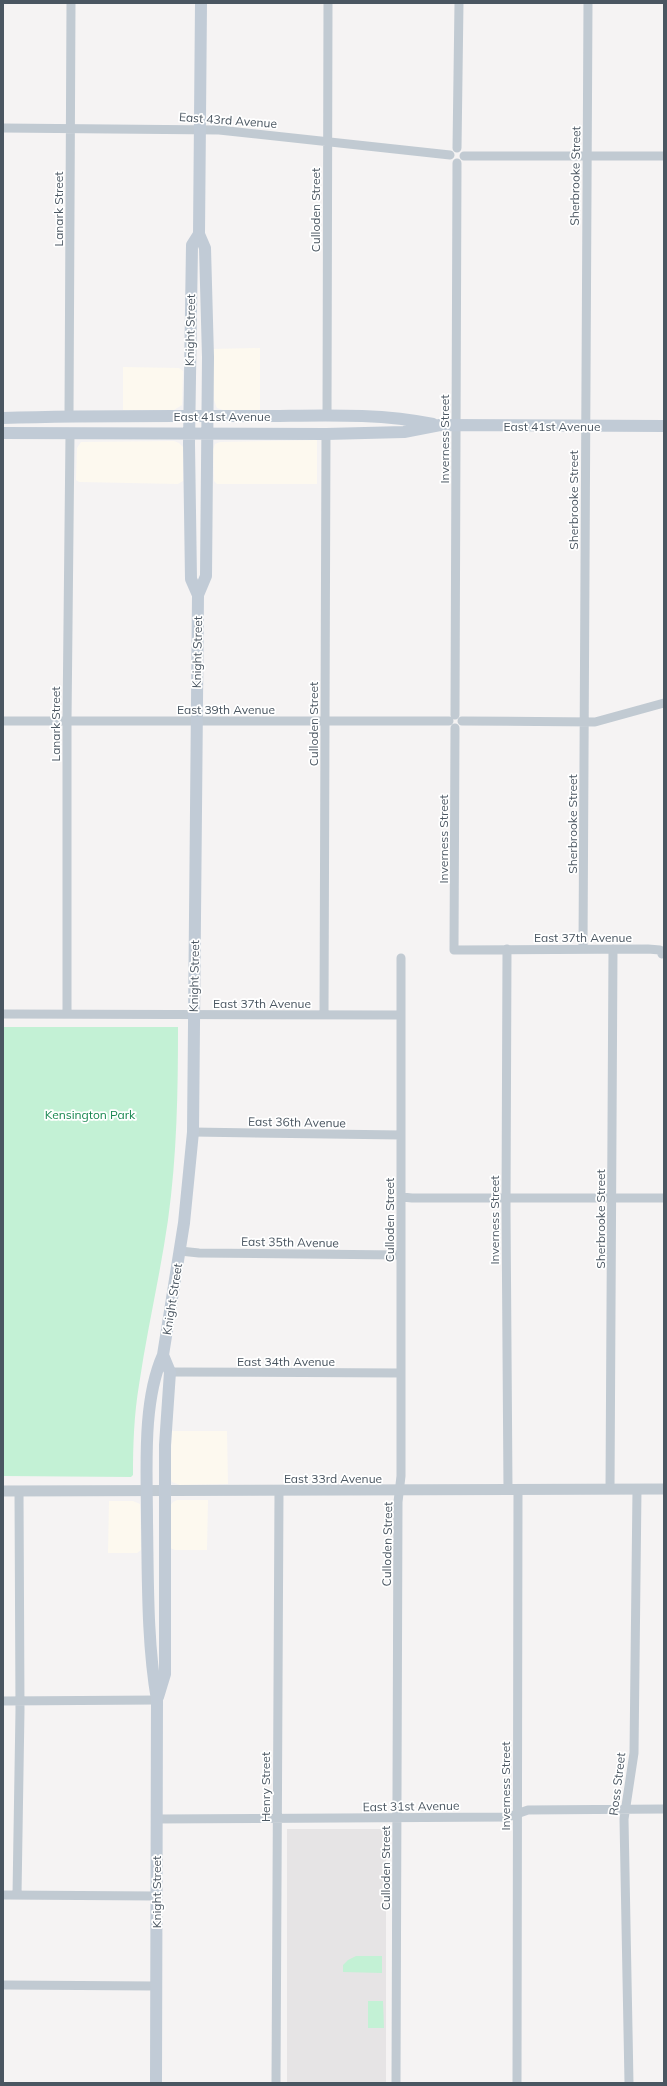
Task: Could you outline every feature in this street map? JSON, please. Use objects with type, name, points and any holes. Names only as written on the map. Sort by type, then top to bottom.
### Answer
[{"type":"main road","name":"Knight Street","points":[[156,2083],[157,1700],[152,1674],[147,1492],[150,1414],[156,1370],[163,1355],[180,1251],[192,1132],[198,595],[206,576],[207,416],[205,248],[199,234],[201,3]]},
{"type":"main road","name":"Knight Street","points":[[198,595],[191,579],[189,416],[192,245],[199,234]]},
{"type":"main road","name":"East 41st Avenue","points":[[3,418],[69,416],[327,416],[404,418],[440,425],[456,426],[664,426]]},
{"type":"main road","name":"East 41st Avenue","points":[[3,433],[326,434],[404,432],[440,425]]},
{"type":"main road","name":"Knight Street","points":[[157,1700],[165,1674],[165,1445],[170,1372],[163,1355]]},
{"type":"street","name":"Lanark Street","points":[[69,416],[71,3]]},
{"type":"street","name":"Culloden Street","points":[[327,416],[328,3]]},
{"type":"street","points":[[457,148],[459,3]]},
{"type":"street","name":"Sherbrooke Street","points":[[583,949],[588,3]]},
{"type":"street","name":"East 43rd Avenue","points":[[3,128],[200,129],[266,134],[450,155]]},
{"type":"street","points":[[457,148],[452,150],[450,155],[452,160],[457,162],[462,161],[464,156]]},
{"type":"street","points":[[457,148],[462,151],[464,156]]},
{"type":"street","points":[[464,156],[664,156]]},
{"type":"street","name":"Inverness Street","points":[[454,950],[453,721],[457,162]]},
{"type":"street","name":"Lanark Street","points":[[67,1014],[67,721],[70,434]]},
{"type":"street","name":"Culloden Street","points":[[324,1014],[326,434]]},
{"type":"street","points":[[453,721],[460,726],[462,721],[584,723],[595,722],[664,703]]},
{"type":"street","name":"East 39th Avenue","points":[[3,721],[453,721]]},
{"type":"street","name":"Inverness Street","points":[[507,949],[506,1198],[513,1490],[517,1814],[517,2083]]},
{"type":"street","name":"Sherbrooke Street","points":[[610,1489],[613,949]]},
{"type":"street","name":"East 37th Avenue","points":[[454,950],[613,949],[660,950],[662,954]]},
{"type":"street","name":"Culloden Street","points":[[396,2083],[402,1197],[401,958]]},
{"type":"street","name":"East 37th Avenue","points":[[3,1014],[401,1015]]},
{"type":"street","name":"East 36th Avenue","points":[[192,1132],[401,1135]]},
{"type":"street","points":[[402,1197],[664,1198]]},
{"type":"street","name":"East 35th Avenue","points":[[180,1251],[199,1253],[401,1255]]},
{"type":"street","name":"East 34th Avenue","points":[[170,1372],[401,1374]]},
{"type":"street","name":"Ross Street","points":[[629,2083],[625,1809],[634,1753],[637,1489]]},
{"type":"street","name":"East 33rd Avenue","points":[[3,1491],[279,1492],[664,1489]]},
{"type":"street","points":[[17,1895],[20,1701],[19,1491]]},
{"type":"street","name":"Henry Street","points":[[276,2083],[279,1492]]},
{"type":"street","points":[[3,1701],[157,1700]]},
{"type":"street","name":"East 31st Avenue","points":[[156,1819],[508,1817],[528,1810],[664,1809]]},
{"type":"street","points":[[3,1895],[156,1896]]},
{"type":"street","points":[[3,1985],[156,1986]]},
{"type":"shaded area","points":[[260,348],[260,410],[223,410],[217,408],[214,400],[212,349]]},
{"type":"shaded area","points":[[123,367],[179,368],[183,371],[182,405],[174,410],[123,410]]},
{"type":"shaded area","points":[[317,440],[317,484],[217,484],[214,481],[213,450],[215,444],[220,442]]},
{"type":"shaded area","points":[[174,441],[183,447],[183,481],[178,484],[79,482],[76,480],[77,448],[81,442]]},
{"type":"shaded area","points":[[172,1431],[227,1431],[228,1484],[180,1485],[172,1482],[170,1478]]},
{"type":"shaded area","points":[[177,1500],[208,1500],[207,1550],[175,1550],[170,1548],[170,1506]]},
{"type":"shaded area","points":[[109,1501],[133,1501],[140,1504],[141,1550],[137,1553],[108,1553]]},
{"type":"shaded area","points":[[287,1829],[386,1829],[386,2083],[287,2083]]},
{"type":"green space","name":"Kensington Park","points":[[3,1027],[178,1027],[176,1124],[171,1196],[165,1241],[137,1396],[134,1430],[133,1475],[131,1477],[3,1476]]},
{"type":"green space","points":[[356,1956],[382,1956],[382,1973],[343,1972],[343,1965],[348,1960]]},
{"type":"green space","points":[[368,2001],[383,2001],[384,2028],[368,2028]]}]
